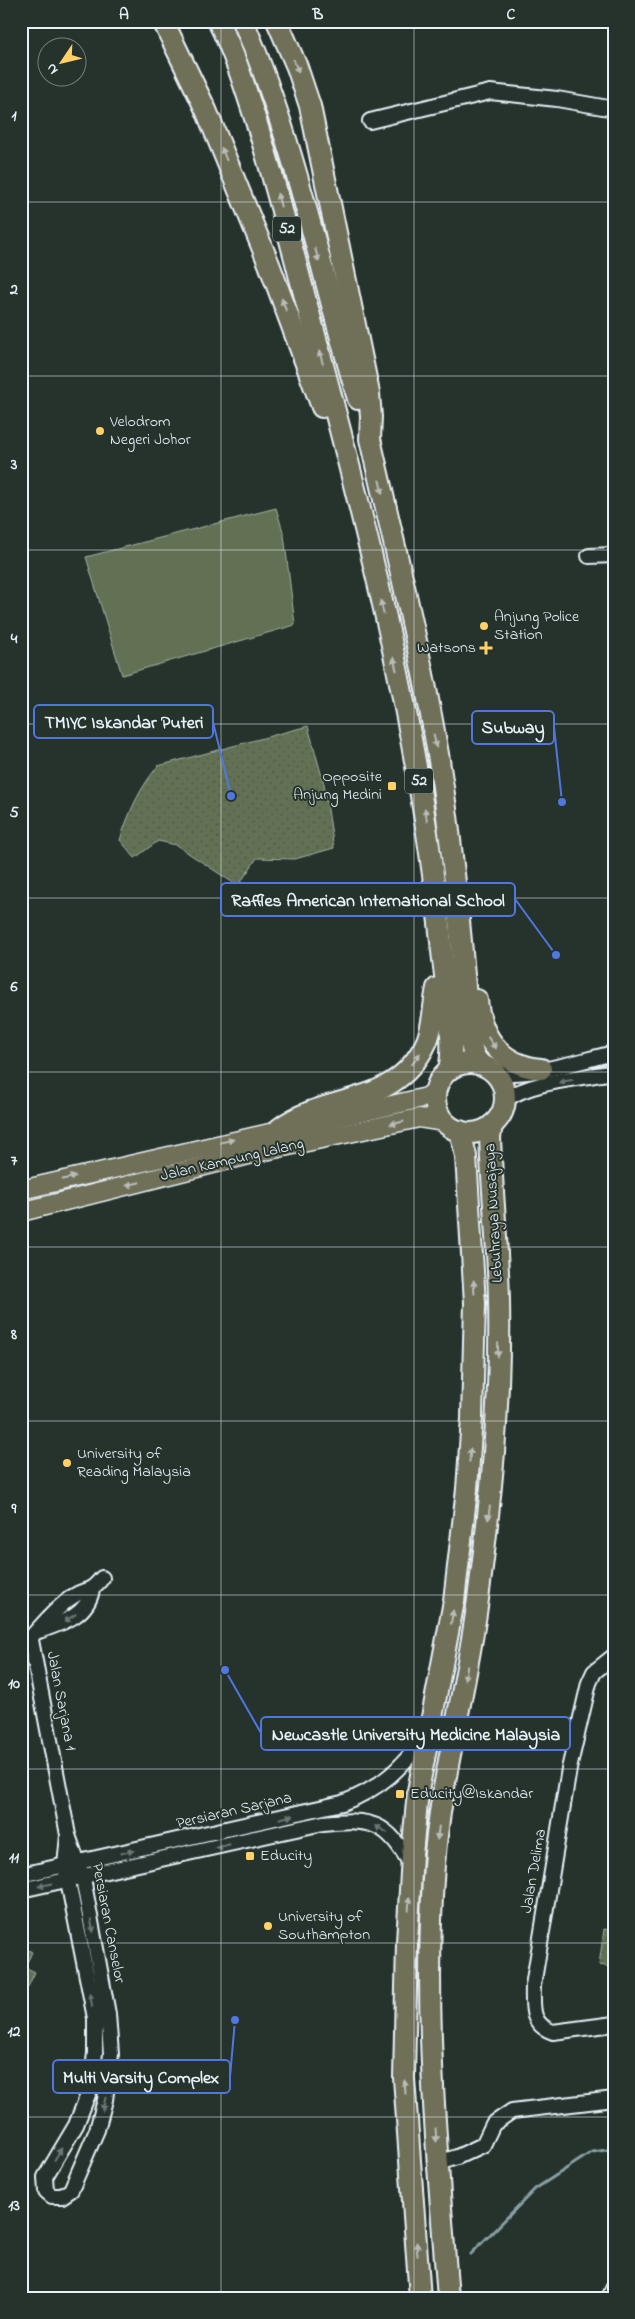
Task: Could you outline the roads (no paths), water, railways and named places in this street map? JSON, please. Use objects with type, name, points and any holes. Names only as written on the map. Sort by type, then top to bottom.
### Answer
[{"type":"highway","points":[[163,21],[193,81],[251,218],[326,418],[342,438]]},
{"type":"highway","name":"52","points":[[218,21],[245,87],[266,152],[342,438],[403,699],[424,802],[444,967],[451,1050],[449,1069]]},
{"type":"highway","name":"52","points":[[243,21],[262,66],[286,140],[336,324],[370,439],[406,596],[437,752],[456,874],[469,1037],[474,1056],[486,1067]]},
{"type":"highway","points":[[277,21],[297,67],[310,106],[368,393],[371,416],[370,439]]},
{"type":"highway","points":[[462,948],[470,962],[480,1018],[490,1042],[507,1058],[523,1066],[541,1069]]},
{"type":"highway","points":[[279,1129],[291,1120],[313,1111],[370,1094],[405,1072],[417,1058],[427,1040],[434,1017],[436,994],[444,967]]},
{"type":"highway","points":[[420,2298],[404,2078],[405,1990],[411,1866],[418,1791],[454,1602],[467,1489],[472,1418],[475,1303],[466,1156],[452,1127],[437,1110],[435,1091],[438,1081],[449,1069],[461,1063],[486,1067],[503,1086],[505,1100],[501,1114],[492,1125],[478,1132],[452,1127]]},
{"type":"highway","name":"Lebuhraya Nusajaya","points":[[448,2298],[431,2072],[430,1999],[434,1864],[443,1794],[478,1603],[492,1490],[497,1418],[499,1302],[490,1137],[492,1125]]},
{"type":"main road","name":"Jalan Kampung Lalang","points":[[21,1190],[279,1129],[427,1097],[435,1091]]},
{"type":"main road","name":"Jalan Kampung Lalang","points":[[21,1212],[265,1151],[409,1120],[426,1119],[452,1127]]},
{"type":"street","points":[[370,121],[490,92],[557,99],[614,109]]},
{"type":"street","points":[[589,556],[614,555]]},
{"type":"street","points":[[486,1067],[511,1073],[541,1069],[614,1053]]},
{"type":"street","points":[[505,1100],[518,1092],[552,1083],[614,1072]]},
{"type":"street","name":"Jalan Sarjana 1","points":[[68,1835],[31,1640],[58,1607],[73,1596],[92,1590],[102,1578]]},
{"type":"street","name":"Jalan Delima","points":[[614,1656],[594,1672],[589,1683],[569,1769],[532,1986],[533,2013],[536,2022],[544,2029],[553,2032],[614,2024]]},
{"type":"street","name":"Persiaran Sarjana","points":[[21,1875],[321,1809],[350,1800],[391,1777],[429,1733]]},
{"type":"street","name":"Persiaran Sarjana","points":[[21,1890],[83,1878],[323,1823],[345,1821],[362,1822],[387,1832],[398,1843],[411,1866]]},
{"type":"street","name":"Persiaran Canselor","points":[[68,1835],[80,1863],[83,1878],[108,2014],[111,2054],[105,2100],[97,2130],[71,2190],[62,2196],[52,2196],[46,2191],[44,2177],[76,2125],[90,2087],[95,2053],[94,2018],[65,1866],[68,1835]]},
{"type":"street","points":[[438,2163],[458,2157],[483,2145],[493,2124],[512,2111],[614,2099]]},
{"type":"street","points":[[609,2298],[614,2287]]},
{"type":"waterway","points":[[471,2254],[535,2189],[592,2152],[614,2149]]},
{"type":"place","name":"Velodrom Negeri Johor","points":[[100,431]]},
{"type":"place","name":"Anjung Police Station","points":[[484,626]]},
{"type":"place","name":"Watsons","points":[[486,648]]},
{"type":"place","name":"Opposite Anjung Medini","points":[[392,786]]},
{"type":"place","name":"TMIYC Iskandar Puteri","points":[[231,796]]},
{"type":"place","name":"Subway","points":[[562,802]]},
{"type":"place","name":"Raffles American International School","points":[[556,955]]},
{"type":"place","name":"University of Reading Malaysia","points":[[67,1463]]},
{"type":"place","name":"Newcastle University Medicine Malaysia","points":[[225,1670]]},
{"type":"place","name":"Educity@Iskandar","points":[[400,1794]]},
{"type":"place","name":"Educity","points":[[250,1856]]},
{"type":"place","name":"University of Southampton","points":[[268,1926]]},
{"type":"place","name":"Multi Varsity Complex","points":[[235,2020]]}]
